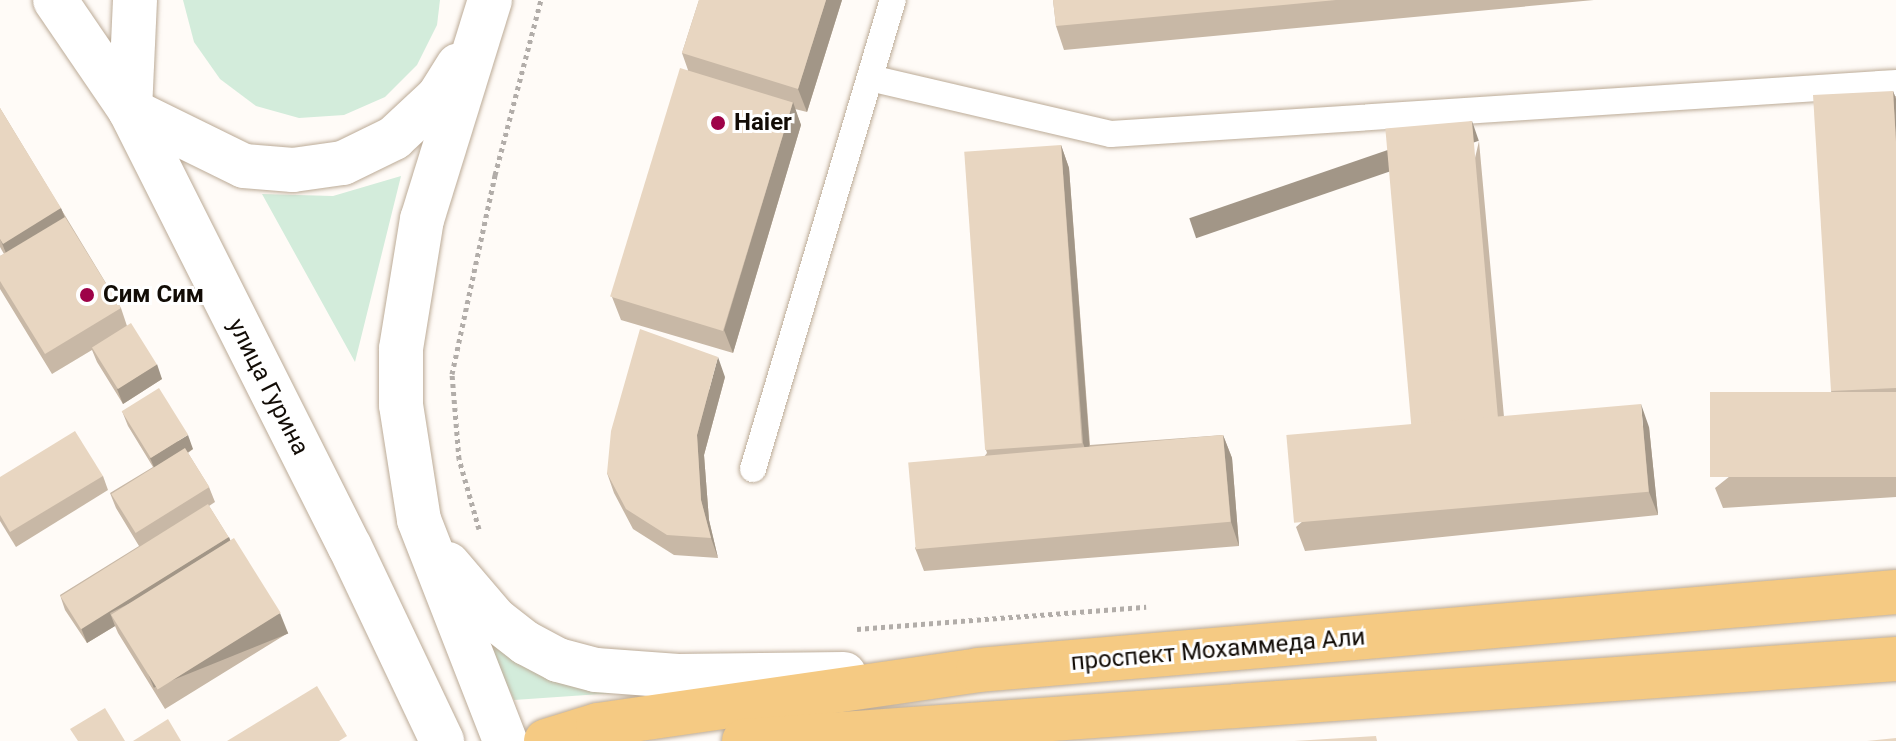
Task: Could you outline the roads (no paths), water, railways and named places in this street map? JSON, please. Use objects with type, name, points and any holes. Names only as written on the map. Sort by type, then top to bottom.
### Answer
[{"type":"main road","name":"улица Гурина","points":[[55,0],[130,110],[350,547],[442,741]]},
{"type":"main road","points":[[135,0],[130,110],[244,166],[293,170],[343,163],[394,138],[439,96],[483,11]]},
{"type":"main road","points":[[483,11],[422,219],[401,349],[401,405],[419,520],[505,741]]},
{"type":"main road","points":[[419,520],[460,581],[495,619],[526,643],[558,660],[596,670],[641,675],[778,676],[978,670]]},
{"type":"main road","name":"проспект Мохаммеда Али","points":[[546,741],[598,725],[978,670],[1896,592]]},
{"type":"main road","points":[[744,741],[1896,659]]},
{"type":"lane","points":[[753,469],[893,0]]},
{"type":"lane","points":[[870,78],[1111,134],[1896,83]]},
{"type":"place","name":"Haier","points":[[718,123]]},
{"type":"place","name":"Сим Сим","points":[[87,295]]}]
